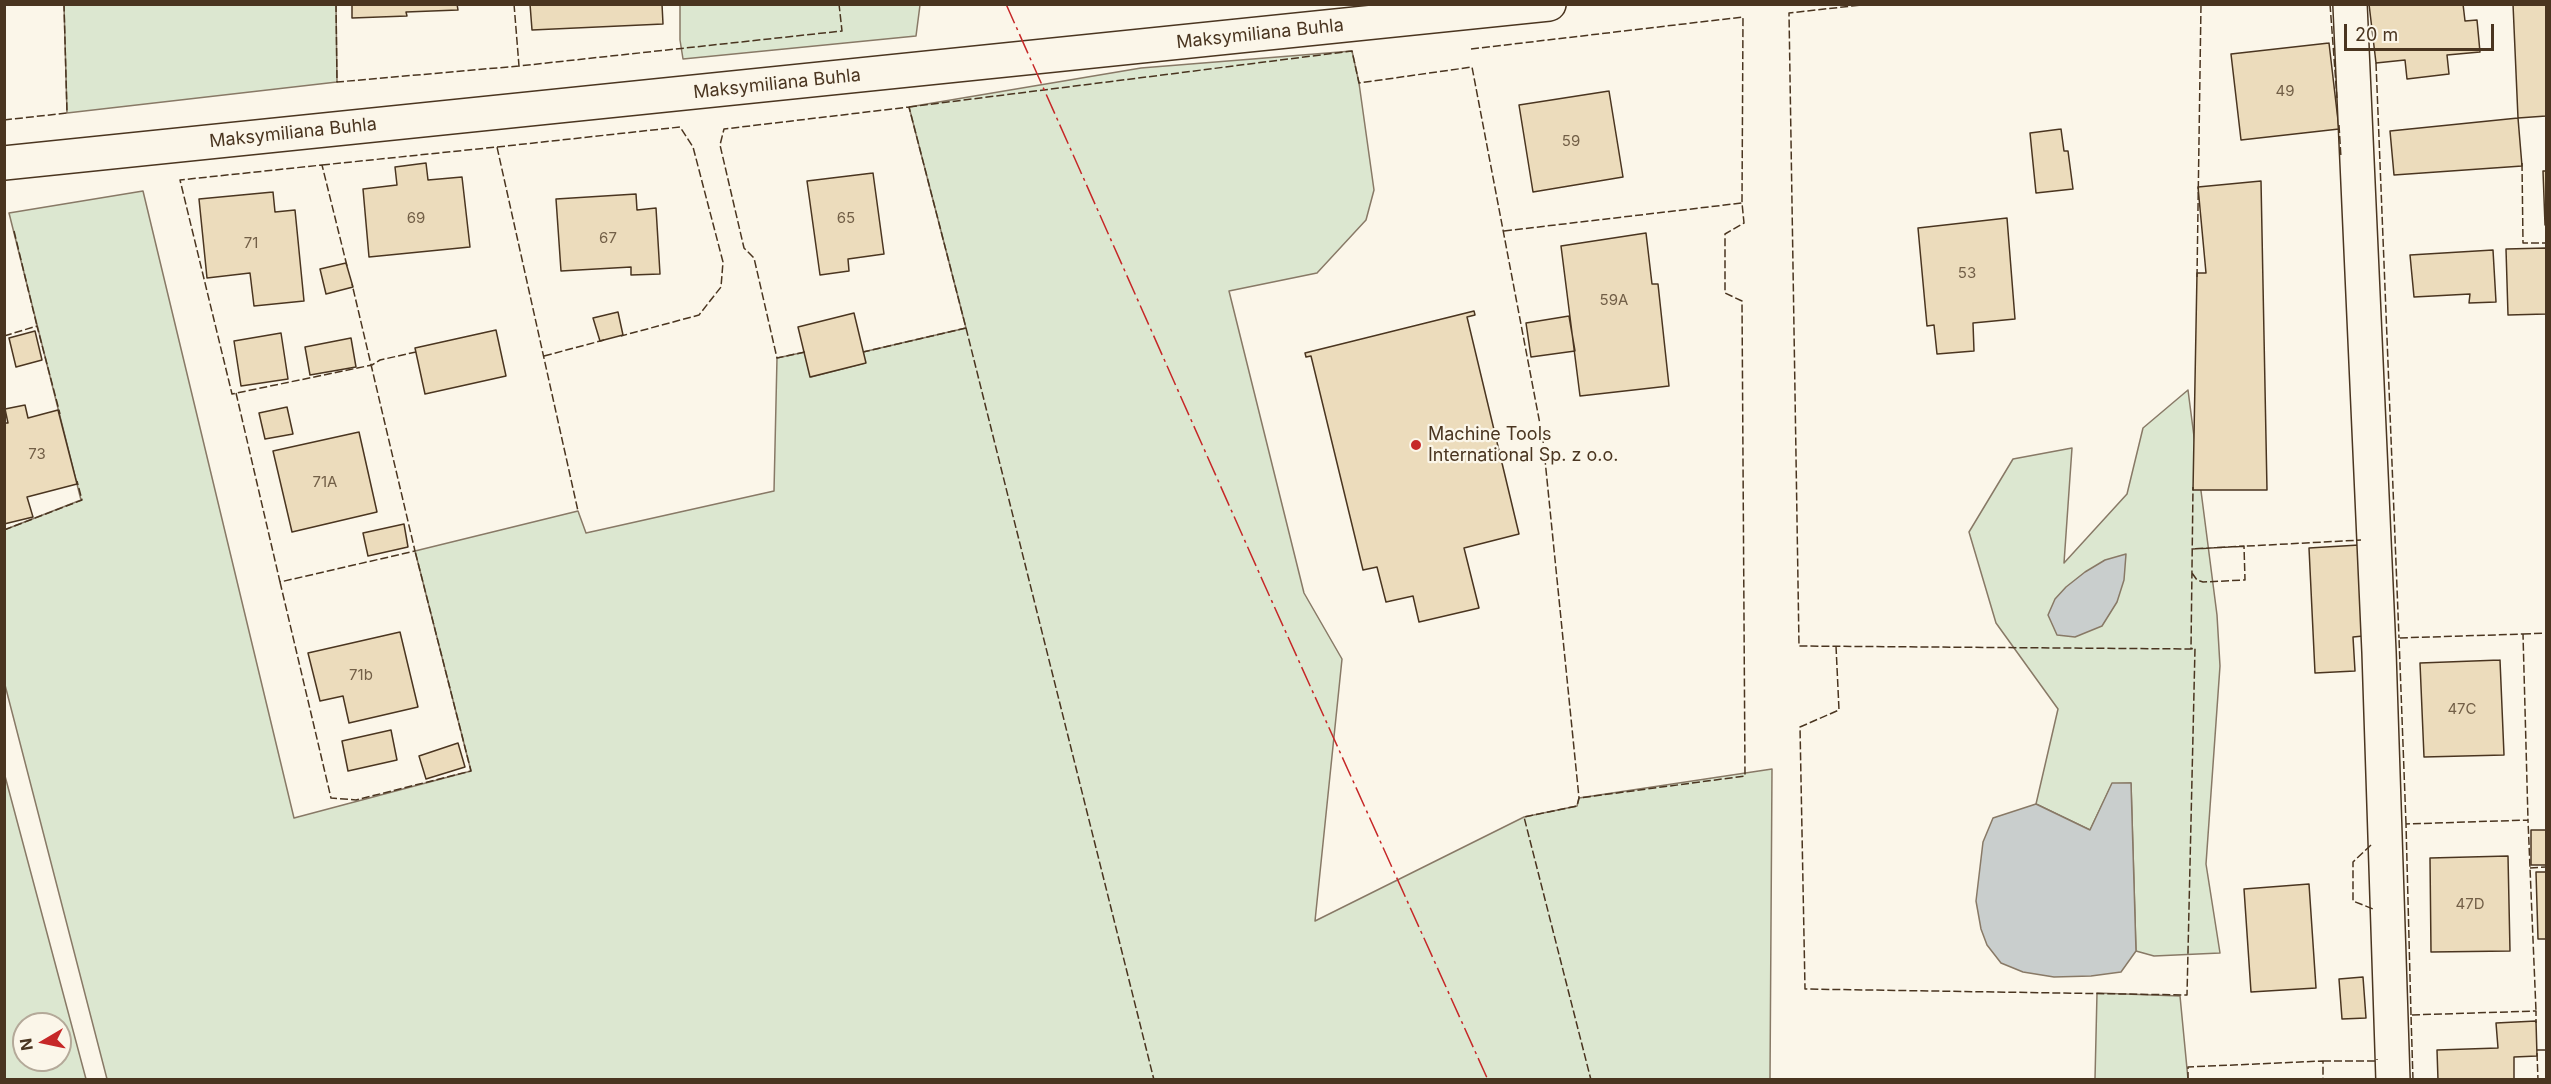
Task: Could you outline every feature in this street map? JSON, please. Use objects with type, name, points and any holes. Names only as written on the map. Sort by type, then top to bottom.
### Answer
[{"type":"street","name":"Maksymiliana Buhla","points":[[4,163],[1549,4]]},
{"type":"street","points":[[2350,4],[2379,652],[2393,1080]]},
{"type":"green space","points":[[680,4],[920,5],[916,36],[683,59],[680,40]]},
{"type":"green space","points":[[64,5],[336,5],[337,82],[67,113]]},
{"type":"green space","points":[[1352,51],[1359,83],[1374,190],[1366,220],[1317,273],[1229,291],[1304,593],[1342,659],[1315,921],[1524,817],[1577,806],[1579,798],[1772,769],[1770,1079],[107,1079],[5,685],[4,530],[81,500],[9,213],[143,191],[294,818],[471,771],[415,551],[578,511],[586,533],[774,491],[777,358],[805,352],[811,377],[865,363],[863,352],[966,328],[909,107],[1141,68]]},
{"type":"green space","points":[[2188,390],[2217,615],[2220,666],[2206,864],[2220,953],[2154,956],[2136,951],[2131,783],[2112,784],[2090,830],[2036,804],[2058,709],[1996,623],[1969,532],[2013,459],[2072,448],[2064,563],[2127,494],[2143,428]]},
{"type":"green space","points":[[4,776],[68,1012],[12,1012],[12,1072],[72,1072],[72,1027],[86,1079],[5,1079]]},
{"type":"green space","points":[[2097,993],[2180,996],[2188,1079],[2095,1079]]},
{"type":"shaded area","points":[[2126,554],[2124,580],[2117,602],[2102,626],[2075,637],[2057,635],[2048,615],[2055,599],[2085,572],[2105,560]]},
{"type":"shaded area","points":[[2112,783],[2131,783],[2136,951],[2121,972],[2091,976],[2054,977],[2023,972],[2001,963],[1987,945],[1981,929],[1976,901],[1983,842],[1993,818],[2036,804],[2090,830]]},
{"type":"building","points":[[352,4],[457,4],[458,10],[406,12],[407,16],[352,18]]},
{"type":"building","points":[[530,4],[662,4],[663,24],[532,30]]},
{"type":"building","points":[[2369,4],[2463,4],[2465,21],[2477,20],[2480,52],[2447,55],[2449,74],[2407,79],[2405,60],[2376,63]]},
{"type":"building","points":[[2513,4],[2546,4],[2546,116],[2518,118]]},
{"type":"building","points":[[2329,43],[2339,129],[2241,140],[2231,54]]},
{"type":"building","points":[[1609,91],[1623,177],[1533,192],[1519,105]]},
{"type":"building","points":[[2518,118],[2522,166],[2394,175],[2390,131]]},
{"type":"building","points":[[2061,129],[2064,151],[2068,151],[2073,189],[2036,193],[2030,133]]},
{"type":"building","points":[[426,163],[428,180],[462,177],[470,247],[369,257],[363,189],[397,185],[395,167]]},
{"type":"building","points":[[2543,171],[2546,171],[2546,225],[2545,225]]},
{"type":"building","points":[[873,173],[884,254],[848,259],[849,271],[820,275],[807,181]]},
{"type":"building","points":[[2261,181],[2267,490],[2193,490],[2197,273],[2206,273],[2198,187]]},
{"type":"building","points":[[273,192],[275,212],[295,210],[304,301],[254,306],[250,273],[207,278],[199,199]]},
{"type":"building","points":[[636,194],[637,210],[656,208],[660,274],[631,275],[631,267],[561,271],[556,199]]},
{"type":"building","points":[[2007,218],[2015,319],[1973,323],[1974,351],[1937,354],[1934,325],[1927,326],[1918,228]]},
{"type":"building","points":[[1646,233],[1652,284],[1658,284],[1669,386],[1580,396],[1561,246]]},
{"type":"building","points":[[2546,248],[2546,314],[2508,315],[2506,249]]},
{"type":"building","points":[[2493,250],[2496,302],[2469,303],[2470,294],[2414,297],[2410,255]]},
{"type":"building","points":[[346,263],[353,287],[326,294],[320,269]]},
{"type":"building","name":"Machine Tools International Sp. z o.o.","points":[[1474,311],[1475,315],[1467,317],[1519,534],[1464,548],[1479,608],[1419,622],[1413,596],[1386,602],[1377,567],[1363,570],[1311,356],[1306,357],[1305,353]]},
{"type":"building","points":[[618,312],[623,335],[600,341],[593,318]]},
{"type":"building","points":[[854,313],[866,363],[810,377],[798,327]]},
{"type":"building","points":[[1569,316],[1575,351],[1531,357],[1526,323]]},
{"type":"building","points":[[496,330],[506,376],[425,394],[415,348]]},
{"type":"building","points":[[35,331],[42,360],[16,367],[9,338]]},
{"type":"building","points":[[281,333],[288,379],[241,386],[234,341]]},
{"type":"building","points":[[351,338],[356,367],[310,375],[305,347]]},
{"type":"building","points":[[25,405],[28,418],[58,410],[77,484],[27,497],[33,517],[4,524],[4,423],[8,423],[5,409]]},
{"type":"building","points":[[287,407],[293,434],[265,439],[259,413]]},
{"type":"building","points":[[359,432],[377,512],[292,532],[273,451]]},
{"type":"building","points":[[404,524],[408,547],[368,556],[363,533]]},
{"type":"building","points":[[2359,545],[2363,636],[2353,637],[2355,671],[2315,673],[2309,548]]},
{"type":"building","points":[[400,632],[418,707],[349,723],[343,696],[320,701],[308,653]]},
{"type":"building","points":[[2500,660],[2504,755],[2424,757],[2420,663]]},
{"type":"building","points":[[391,730],[397,760],[348,771],[342,741]]},
{"type":"building","points":[[458,743],[465,767],[426,779],[419,756]]},
{"type":"building","points":[[2531,830],[2546,830],[2546,865],[2531,865]]},
{"type":"building","points":[[2508,856],[2510,951],[2431,952],[2430,858]]},
{"type":"building","points":[[2536,872],[2546,872],[2546,939],[2538,939]]},
{"type":"building","points":[[2309,884],[2316,988],[2251,992],[2244,889]]},
{"type":"building","points":[[2363,977],[2366,1018],[2342,1019],[2339,979]]},
{"type":"building","points":[[2536,1021],[2537,1056],[2514,1057],[2514,1080],[2438,1080],[2437,1050],[2498,1048],[2496,1023]]},
{"type":"fence","points":[[336,4],[337,82],[519,66]]},
{"type":"fence","points":[[514,4],[519,66],[842,31],[839,4]]},
{"type":"fence","points":[[1139,4],[1148,4]]},
{"type":"fence","points":[[1870,4],[1789,13],[1799,646],[2191,649],[2193,487]]},
{"type":"fence","points":[[2197,277],[2201,4]]},
{"type":"fence","points":[[2330,4],[2337,98]]},
{"type":"fence","points":[[4,120],[67,113],[64,5]]},
{"type":"fence","points":[[1471,49],[1743,17],[1742,203]]},
{"type":"fence","points":[[909,107],[1352,51],[1359,83],[1472,67],[1543,440],[1579,798],[1577,806],[1524,817],[1591,1080]]},
{"type":"fence","points":[[2376,63],[2399,638]]},
{"type":"fence","points":[[805,352],[777,358],[754,258],[744,248],[720,145],[724,129],[909,107],[966,328],[863,352]]},
{"type":"fence","points":[[2339,125],[2341,158]]},
{"type":"fence","points":[[497,147],[680,127],[693,147],[723,262],[721,287],[699,315],[621,336]]},
{"type":"fence","points":[[322,165],[497,147],[578,511]]},
{"type":"fence","points":[[2522,163],[2523,243],[2546,243]]},
{"type":"fence","points":[[347,266],[322,165],[180,180],[232,394],[372,365],[380,360],[416,352]]},
{"type":"fence","points":[[1504,231],[1742,203],[1744,223],[1725,234],[1725,293],[1742,301],[1745,776],[1579,798]]},
{"type":"fence","points":[[14,231],[37,326]]},
{"type":"fence","points":[[236,393],[280,582],[415,551],[352,284]]},
{"type":"fence","points":[[4,336],[37,326],[60,414]]},
{"type":"fence","points":[[966,328],[1154,1080]]},
{"type":"fence","points":[[544,356],[604,340]]},
{"type":"fence","points":[[4,530],[82,500],[77,481]]},
{"type":"fence","points":[[2192,573],[2197,580],[2203,582],[2245,580],[2244,546],[2192,549],[2361,540]]},
{"type":"fence","points":[[280,582],[331,798],[356,800],[471,771],[415,551]]},
{"type":"fence","points":[[2523,634],[2546,633]]},
{"type":"fence","points":[[2406,824],[2399,638],[2523,634],[2528,820]]},
{"type":"fence","points":[[1836,646],[1839,710],[1800,727],[1805,989],[2187,995],[2195,648],[2191,649]]},
{"type":"fence","points":[[2411,1015],[2406,824],[2528,820],[2536,1011]]},
{"type":"fence","points":[[2371,845],[2353,862],[2353,901],[2373,909]]},
{"type":"fence","points":[[2530,868],[2546,867]]},
{"type":"fence","points":[[2413,1080],[2411,1015],[2536,1011],[2536,1023]]},
{"type":"fence","points":[[2537,1050],[2546,1050]]},
{"type":"fence","points":[[2537,1053],[2538,1080]]},
{"type":"fence","points":[[2323,1061],[2377,1061],[2377,1059]]},
{"type":"fence","points":[[2188,1080],[2188,1067],[2323,1061],[2323,1080]]},
{"type":"power","points":[[1006,4],[1488,1080]]},
{"type":"place","name":"Machine Tools International Sp. z o.o.","points":[[1416,445]]}]
